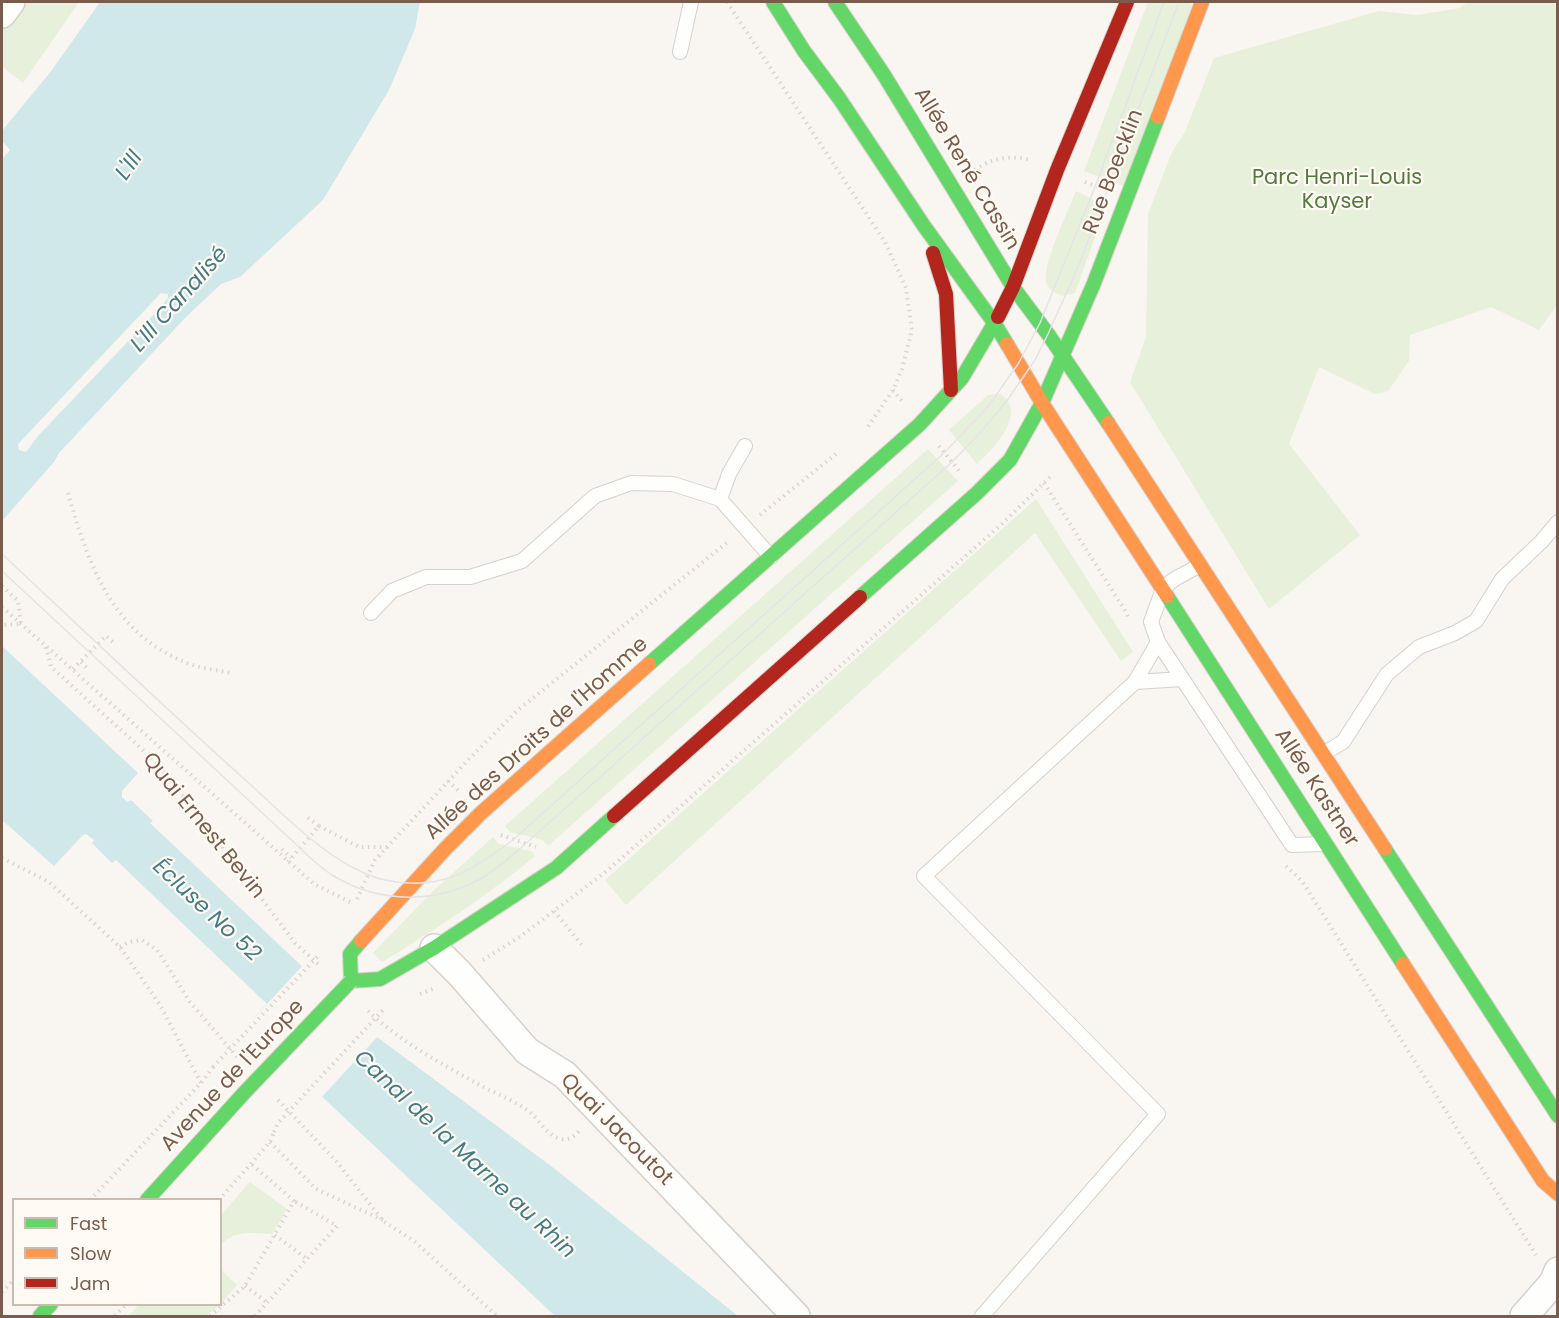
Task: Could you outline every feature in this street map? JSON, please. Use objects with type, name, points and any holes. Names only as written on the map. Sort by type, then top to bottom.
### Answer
[{"type":"main road","points":[[773,2],[804,51],[995,324],[1042,403]]},
{"type":"main road","name":"Allée René Cassin","points":[[836,2],[884,75],[1013,287],[1063,356]]},
{"type":"main road","points":[[1013,287],[1057,170],[1127,2]]},
{"type":"main road","name":"Rue Boecklin","points":[[1063,356],[1128,198],[1202,2]]},
{"type":"main road","points":[[924,225],[946,294],[951,390]]},
{"type":"main road","name":"Allée des Droits de l'Homme","points":[[351,981],[350,954],[445,849],[482,813],[920,424],[963,378],[995,324],[1013,287]]},
{"type":"main road","points":[[351,981],[380,979],[434,948],[556,868],[977,493],[1010,460],[1042,403],[1063,356]]},
{"type":"main road","name":"Allée Kastner","points":[[1063,356],[1323,754],[1491,1024],[1557,1116]]},
{"type":"main road","name":"Allée Kastner","points":[[1042,403],[1326,844],[1463,1045],[1543,1181],[1557,1194]]},
{"type":"main road","name":"Avenue de l'Europe","points":[[149,1198],[244,1093],[351,981]]},
{"type":"street","points":[[2,14],[11,2]]},
{"type":"street","name":"Quai Jacoutot","points":[[434,948],[460,974],[527,1051],[565,1075],[796,1317]]},
{"type":"street","points":[[1524,1317],[1555,1277]]},
{"type":"lane","points":[[680,52],[691,2]]},
{"type":"lane","points":[[720,498],[729,474],[745,446]]},
{"type":"lane","points":[[371,613],[392,591],[426,576],[470,577],[522,561],[595,496],[631,483],[673,484],[720,498],[771,557]]},
{"type":"lane","points":[[1323,754],[1343,742],[1387,674],[1419,647],[1455,633],[1476,621],[1502,579],[1542,542],[1557,522]]},
{"type":"lane","points":[[1200,565],[1173,580],[1163,589],[1151,622],[1158,642],[1292,845],[1326,844]]},
{"type":"lane","points":[[982,1317],[1158,1114],[924,876],[1135,682],[1158,642]]},
{"type":"lane","points":[[1135,682],[1182,679]]},
{"type":"path","points":[[727,2],[885,242],[906,288],[912,330],[902,369],[893,390],[866,430]]},
{"type":"path","points":[[460,974],[520,936],[579,893],[715,777],[1003,523],[893,390]]},
{"type":"path","points":[[307,818],[359,847],[388,847],[448,781],[518,710],[838,453]]},
{"type":"path","points":[[1044,483],[1126,612],[1136,638],[1149,658]]},
{"type":"path","points":[[68,493],[84,548],[101,584],[117,610],[137,633],[164,651],[194,665],[230,673]]},
{"type":"path","points":[[2,586],[18,601],[21,624],[4,625],[2,623]]},
{"type":"path","name":"Quai Ernest Bevin","points":[[2,607],[290,860],[314,884],[354,904],[375,860],[388,847]]},
{"type":"path","points":[[73,669],[106,636],[113,642]]},
{"type":"path","name":"Quai Ernest Bevin","points":[[46,647],[51,667],[153,759],[197,813],[295,943],[309,956]]},
{"type":"path","points":[[81,662],[88,669]]},
{"type":"path","points":[[448,781],[482,813],[502,836],[534,844],[579,893]]},
{"type":"path","points":[[282,849],[290,860],[319,826]]},
{"type":"path","points":[[2,858],[49,882],[120,947],[160,1005],[201,1083]]},
{"type":"path","points":[[1281,860],[1302,881],[1555,1277]]},
{"type":"path","points":[[554,911],[582,945]]},
{"type":"path","name":"Avenue de l'Europe","points":[[92,1198],[320,954]]},
{"type":"path","points":[[221,1198],[270,1142],[278,1124],[384,1010]]},
{"type":"path","name":"Quai Jacoutot","points":[[388,1030],[482,1086],[530,1111],[543,1127],[558,1138],[564,1140],[571,1138],[586,1124]]},
{"type":"path","points":[[270,1142],[316,1189],[384,1221],[414,1241],[497,1317]]},
{"type":"path","points":[[250,1163],[294,1202],[337,1226],[255,1317]]},
{"type":"path","points":[[210,1317],[245,1286],[294,1202]]},
{"type":"path","points":[[275,1235],[308,1259]]},
{"type":"path","points":[[245,1286],[268,1303]]},
{"type":"green space","points":[[2,2],[79,2],[23,83],[2,66]]},
{"type":"green space","points":[[1148,2],[1193,2],[1126,187],[1084,171]]},
{"type":"green space","name":"Parc Henri-Louis Kayser","points":[[1467,2],[1557,2],[1557,305],[1539,330],[1491,307],[1410,335],[1409,361],[1388,391],[1375,394],[1319,367],[1289,444],[1360,535],[1269,609],[1130,382],[1146,337],[1148,214],[1172,152],[1185,132],[1214,58],[1379,11],[1417,15],[1460,8]]},
{"type":"green space","points":[[1076,191],[1106,206],[1075,293],[1062,296],[1049,288],[1046,272],[1052,249]]},
{"type":"green space","points":[[1001,394],[1008,402],[1011,411],[1009,421],[999,441],[977,464],[949,430],[988,395]]},
{"type":"green space","points":[[928,449],[958,481],[548,846],[543,840],[510,832],[505,826]]},
{"type":"green space","points":[[1036,499],[1133,652],[1121,661],[1035,533],[626,905],[605,880]]},
{"type":"green space","points":[[493,837],[499,844],[531,851],[535,856],[460,912],[382,962],[373,953],[433,891]]},
{"type":"green space","points":[[250,1182],[287,1209],[272,1234],[239,1234],[222,1243],[222,1214]]},
{"type":"green space","points":[[222,1267],[223,1272],[237,1285],[222,1303]]},
{"type":"green space","points":[[138,1306],[219,1306],[206,1316],[128,1316]]},
{"type":"water","points":[[100,2],[420,2],[415,29],[389,90],[323,200],[240,277],[221,284],[186,317],[59,453],[54,462],[2,521],[2,159],[10,150],[2,141],[2,131],[52,70]],"holes":[[[161,293],[168,294],[168,298],[157,311],[38,436],[26,452],[19,450],[18,444]]]},
{"type":"water","name":"Canal de la Marne au Rhin","points":[[2,646],[138,773],[122,791],[122,797],[127,802],[131,800],[153,821],[150,823],[377,1037],[555,1169],[738,1316],[555,1316],[247,1026],[267,1004],[116,860],[112,863],[92,843],[94,840],[86,834],[83,835],[54,866],[2,820]]},
{"type":"pier","points":[[304,964],[379,1035],[320,1099],[245,1028]]},
{"type":"tram line","points":[[2,554],[291,822],[346,864],[365,874],[404,883],[439,881],[469,869],[514,839],[944,453],[987,408],[1018,364],[1040,323],[1095,187],[1164,2]]},
{"type":"tram line","points":[[2,571],[319,866],[332,875],[350,885],[389,896],[429,896],[468,885],[492,872],[523,846],[952,462],[1006,402],[1035,360],[1079,265],[1179,2]]},
{"type":"traffic: fast","points":[[773,2],[804,51],[839,98],[924,226],[1007,344]]},
{"type":"traffic: fast","points":[[835,2],[884,75],[1013,287],[1108,423]]},
{"type":"traffic: fast","points":[[860,597],[977,493],[1010,460],[1042,403],[1094,283],[1158,117]]},
{"type":"traffic: fast","points":[[649,664],[920,424],[962,378],[998,317]]},
{"type":"traffic: fast","points":[[1167,596],[1403,964]]},
{"type":"traffic: fast","points":[[361,941],[350,954],[351,981],[380,979],[434,948],[556,868],[614,816]]},
{"type":"traffic: fast","points":[[1385,849],[1558,1116]]},
{"type":"traffic: fast","points":[[244,1093],[351,981]]},
{"type":"traffic: fast","points":[[149,1198],[244,1093]]},
{"type":"traffic: fast","points":[[40,1316],[49,1306]]},
{"type":"traffic: slow","points":[[1158,117],[1202,2]]},
{"type":"traffic: slow","points":[[1007,344],[1042,403],[1167,596]]},
{"type":"traffic: slow","points":[[1108,423],[1385,849]]},
{"type":"traffic: slow","points":[[361,941],[481,813],[649,664]]},
{"type":"traffic: slow","points":[[1403,964],[1543,1181],[1558,1194]]},
{"type":"traffic: jam","points":[[998,317],[1013,287],[1057,170],[1127,2]]},
{"type":"traffic: jam","points":[[933,253],[946,294],[951,390]]},
{"type":"traffic: jam","points":[[614,816],[860,597]]},
{"type":"water label","name":"L'Ill","points":[[130,166]]},
{"type":"water label","name":"L'Ill Canalisé","points":[[180,300]]},
{"type":"water label","name":"Écluse No 52","points":[[206,911]]}]
